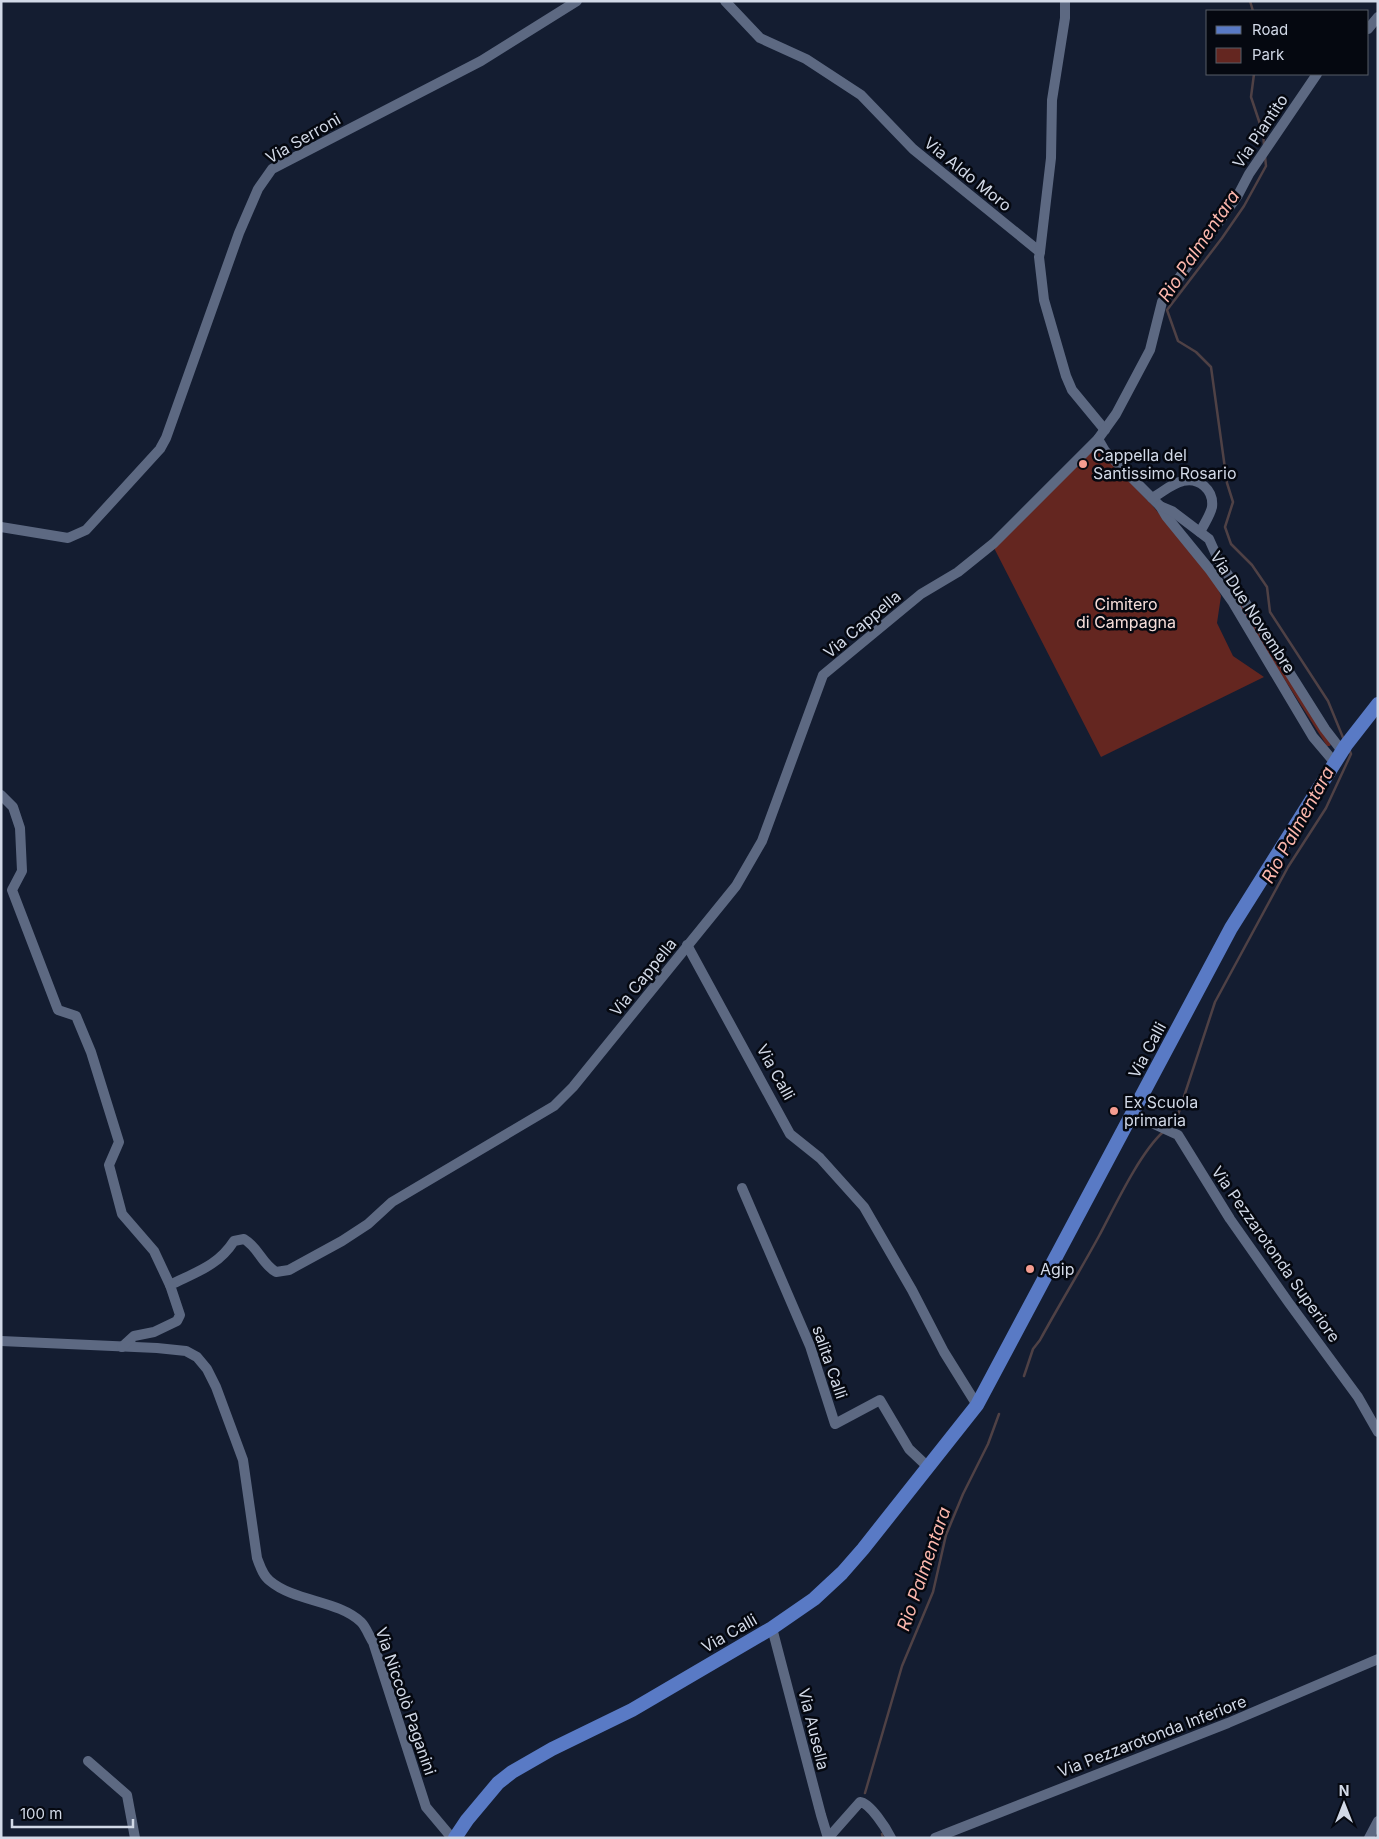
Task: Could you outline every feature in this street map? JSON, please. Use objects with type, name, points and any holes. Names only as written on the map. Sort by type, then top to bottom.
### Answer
[{"type":"main road","name":"Via Calli","points":[[454,1838],[498,1783],[512,1772],[552,1749],[632,1710],[772,1628],[814,1599],[842,1574],[977,1405],[1231,928],[1334,763],[1378,704]]},
{"type":"street","name":"Via Serroni","points":[[1,528],[68,538],[86,530],[160,449],[166,438],[240,233],[258,189],[272,169],[481,62],[577,1]]},
{"type":"street","name":"Via Aldo Moro","points":[[725,1],[760,38],[806,59],[861,96],[914,149],[1040,252]]},
{"type":"street","points":[[1065,1],[1065,18],[1052,100],[1051,158],[1039,258],[1044,300],[1066,376],[1072,390],[1105,430]]},
{"type":"street","points":[[1369,29],[1378,17]]},
{"type":"street","name":"Via Piantito","points":[[1098,439],[1116,414],[1150,350],[1162,302],[1238,195],[1249,174],[1316,75]]},
{"type":"street","name":"Via Due Novembre","points":[[1098,439],[1105,451],[1156,502],[1210,570],[1225,591],[1313,737],[1334,763]]},
{"type":"street","name":"Via Cappella","points":[[170,1285],[214,1263],[224,1255],[234,1241],[244,1239],[252,1244],[267,1267],[276,1272],[288,1270],[342,1241],[368,1224],[392,1202],[554,1106],[573,1087],[736,886],[762,841],[823,675],[921,594],[958,572],[994,543],[1098,439]]},
{"type":"street","points":[[1156,502],[1180,481],[1196,481],[1203,485],[1212,498],[1212,506],[1210,514],[1200,532]]},
{"type":"street","name":"Via Due Novembre","points":[[1156,502],[1172,511],[1209,539],[1218,558],[1325,729],[1344,748]]},
{"type":"street","points":[[1,796],[13,807],[20,828],[22,871],[12,890],[58,1010],[76,1016],[91,1052],[115,1125],[119,1142],[110,1165],[122,1214],[154,1251],[170,1285],[180,1315],[177,1321],[154,1332],[134,1336],[122,1347]]},
{"type":"street","name":"Via Calli","points":[[687,946],[790,1134],[820,1158],[864,1207],[912,1290],[944,1352],[977,1405]]},
{"type":"street","name":"Via Pezzarotonda Superiore","points":[[1132,1114],[1178,1135],[1230,1219],[1288,1303],[1358,1397],[1378,1432]]},
{"type":"street","name":"salita Calli","points":[[742,1188],[810,1346],[835,1424],[880,1400],[909,1449],[928,1467]]},
{"type":"street","name":"Via Niccolò Paganini","points":[[1,1341],[186,1351],[198,1356],[216,1387],[243,1460],[257,1558],[263,1572],[270,1581],[283,1589],[348,1613],[362,1623],[373,1642],[426,1808],[454,1838]]},
{"type":"street","name":"Via Ausella","points":[[772,1628],[820,1815],[828,1838]]},
{"type":"street","name":"Via Pezzarotonda Inferiore","points":[[935,1838],[1244,1716],[1378,1659]]},
{"type":"street","points":[[88,1761],[127,1795],[135,1838]]},
{"type":"street","points":[[828,1838],[860,1802],[865,1803],[870,1808],[891,1838]]},
{"type":"street","points":[[1370,1838],[1378,1821]]},
{"type":"green space","name":"Cimitero di Campagna","points":[[1094,445],[1152,505],[1216,584],[1221,596],[1217,623],[1233,656],[1264,677],[1101,757],[993,546]]},
{"type":"green space","points":[[1240,601],[1331,744],[1330,746],[1327,746],[1237,605],[1237,602]]},
{"type":"waterway","name":"Rio Palmentara","points":[[1250,1],[1253,10]]},
{"type":"waterway","name":"Rio Palmentara","points":[[1254,75],[1251,97],[1263,133],[1264,145]]},
{"type":"waterway","name":"Rio Palmentara","points":[[1265,156],[1266,166],[1244,206],[1167,310],[1178,341],[1196,352],[1211,367],[1227,483],[1233,502],[1225,527],[1231,544],[1252,565],[1267,587],[1270,612],[1328,701],[1344,740]]},
{"type":"waterway","name":"Rio Palmentara","points":[[1168,1128],[1176,1121],[1215,1002],[1288,867],[1326,808],[1351,754],[1349,749]]},
{"type":"waterway","name":"Rio Palmentara","points":[[1024,1376],[1033,1349],[1040,1340],[1099,1236],[1128,1181],[1145,1153],[1163,1132]]},
{"type":"waterway","name":"Rio Palmentara","points":[[865,1793],[902,1666],[933,1592],[946,1535],[963,1494],[988,1444],[999,1414]]},
{"type":"waterway","name":"Rio Palmentara","points":[[882,1834],[883,1838]]},
{"type":"place","name":"Cappella del Santissimo Rosario","points":[[1083,464]]},
{"type":"place","name":"Ex Scuola primaria","points":[[1114,1111]]},
{"type":"place","name":"Agip","points":[[1030,1269]]}]
